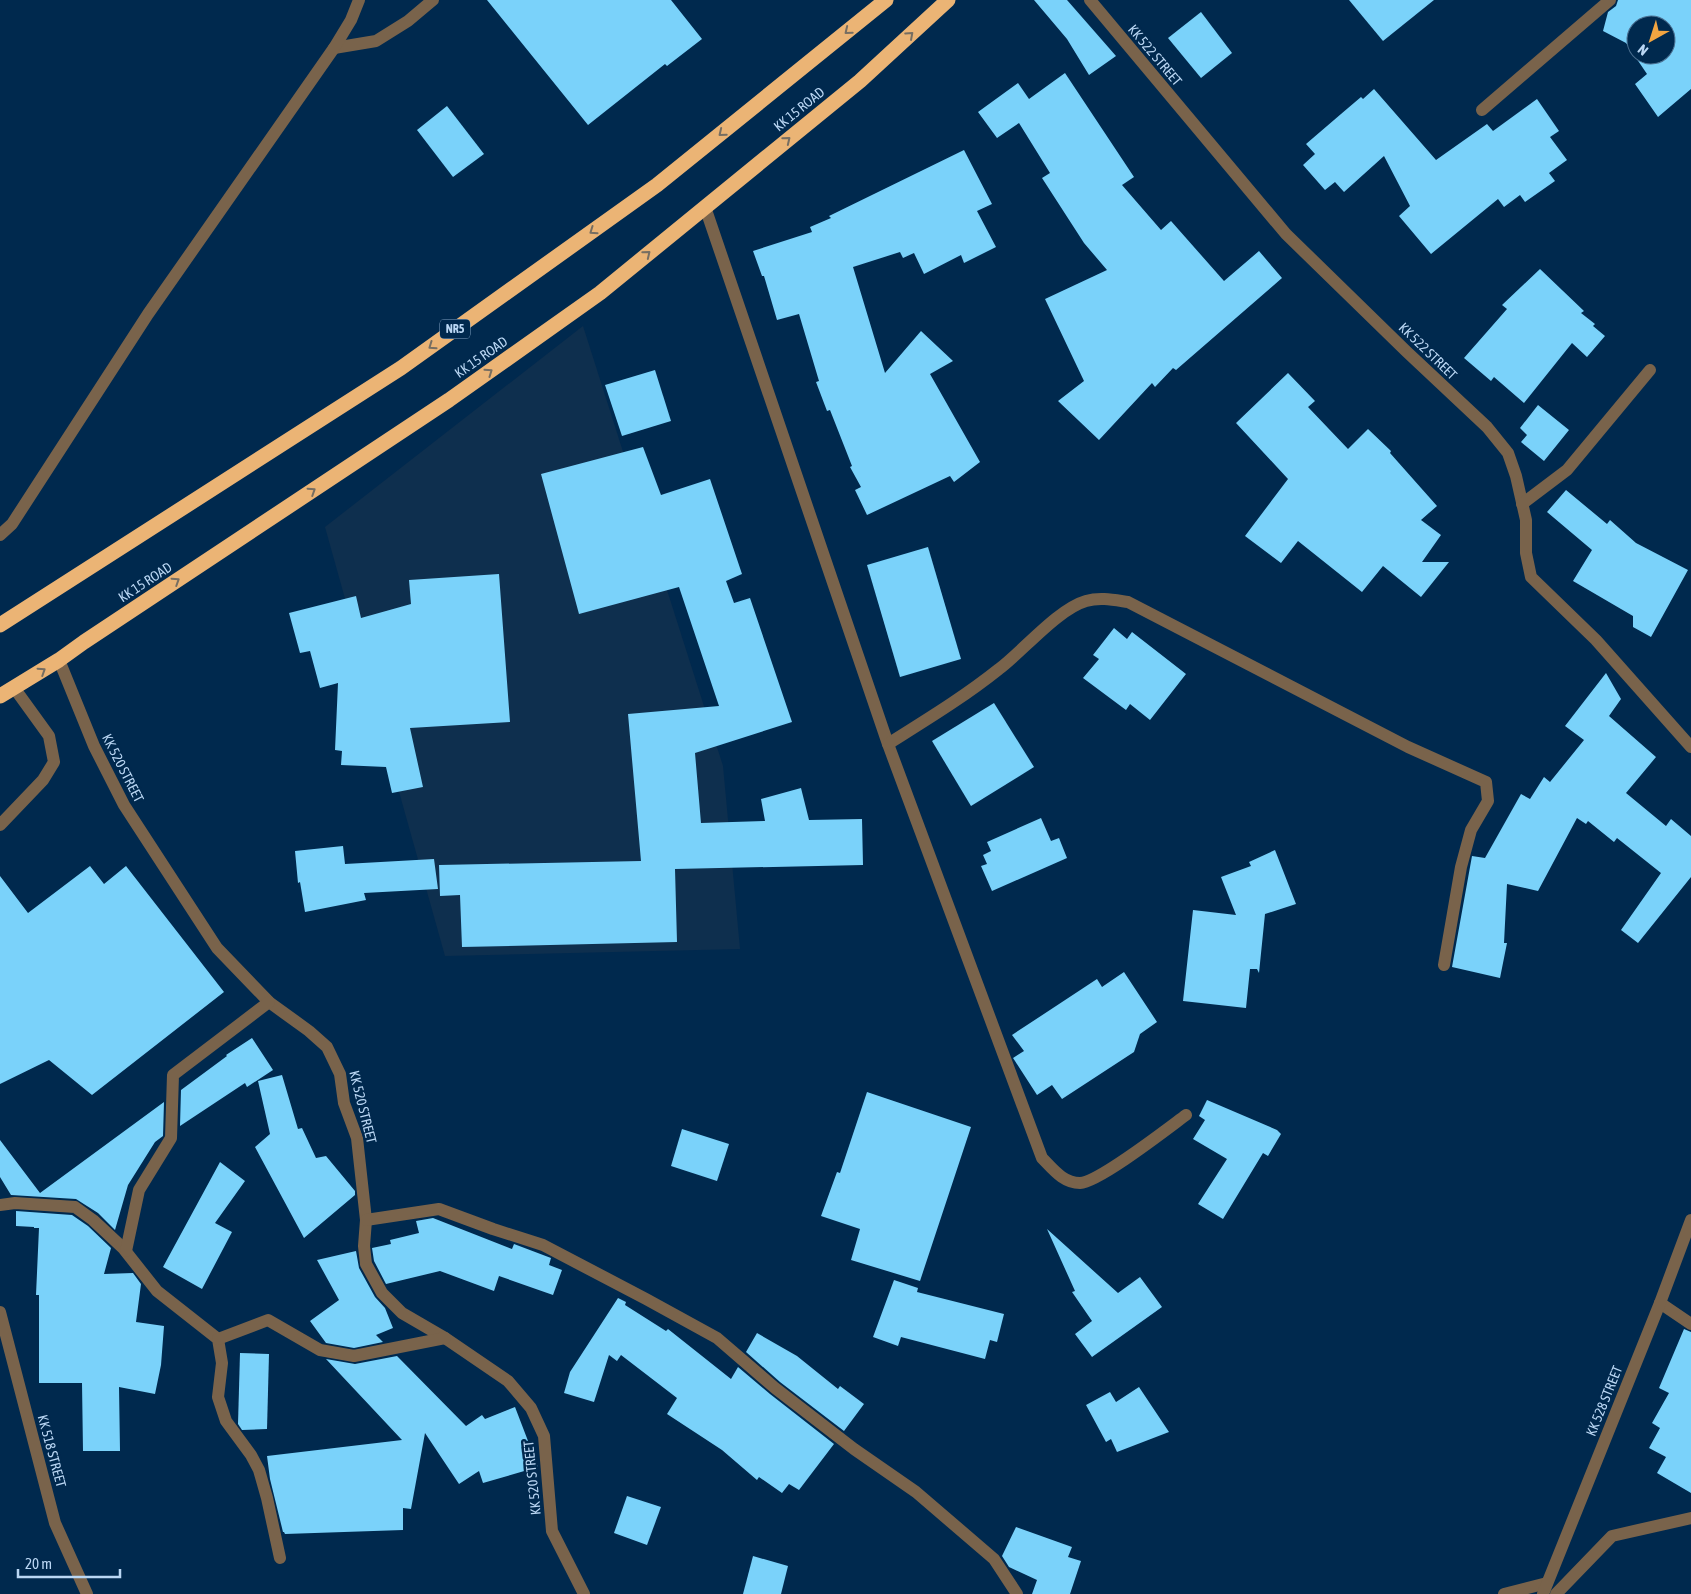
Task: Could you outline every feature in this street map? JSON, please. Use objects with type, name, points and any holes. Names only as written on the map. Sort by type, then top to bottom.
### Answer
[{"type":"highway","name":"NR5","points":[[0,625],[409,362],[657,185],[886,0]]},
{"type":"highway","name":"KK 15 ROAD","points":[[0,696],[15,689],[59,660],[92,636],[449,400],[600,293],[860,81],[948,0]]},
{"type":"street","points":[[0,535],[12,524],[148,314],[334,48],[351,20],[359,0]]},
{"type":"street","points":[[334,48],[376,41],[408,21],[433,0]]},
{"type":"street","name":"KK 522 STREET","points":[[1090,0],[1286,234],[1406,352],[1487,427],[1508,454],[1516,476],[1526,520],[1526,553],[1532,576],[1596,640],[1691,747]]},
{"type":"street","points":[[1482,110],[1610,0]]},
{"type":"street","points":[[705,207],[888,744],[1042,1158],[1060,1176],[1069,1181],[1081,1183],[1102,1175],[1186,1115]]},
{"type":"street","points":[[1522,504],[1567,470],[1650,370]]},
{"type":"street","points":[[888,744],[962,698],[1001,668],[1067,610],[1086,601],[1109,599],[1128,602],[1408,747],[1486,782],[1488,801],[1471,830],[1462,867],[1444,965]]},
{"type":"street","name":"KK 520 STREET","points":[[59,660],[94,746],[124,805],[217,948],[270,1002],[327,1047],[340,1074],[344,1103],[357,1138],[366,1220],[364,1246],[366,1264],[382,1293],[402,1313],[446,1338],[508,1382],[531,1408],[544,1436],[552,1531],[584,1594]]},
{"type":"street","points":[[0,825],[43,780],[54,762],[49,736],[15,689]]},
{"type":"street","points":[[126,1252],[139,1190],[171,1138],[173,1075],[270,1002]]},
{"type":"street","points":[[0,1205],[15,1203],[75,1207],[93,1220],[126,1252],[157,1291],[218,1339],[222,1363],[218,1397],[226,1421],[251,1455],[259,1470],[280,1558]]},
{"type":"street","points":[[366,1220],[439,1209],[492,1229],[543,1245],[716,1338],[854,1449],[916,1492],[994,1559],[1017,1594]]},
{"type":"street","name":"KK 528 STREET","points":[[1545,1588],[1660,1303],[1691,1220]]},
{"type":"street","points":[[1660,1303],[1691,1324]]},
{"type":"street","name":"KK 518 STREET","points":[[0,1312],[55,1523],[87,1594]]},
{"type":"street","points":[[218,1339],[268,1320],[320,1350],[354,1356],[446,1338]]},
{"type":"street","points":[[1556,1594],[1612,1536],[1691,1518]]},
{"type":"street","points":[[1504,1594],[1545,1588]]},
{"type":"shaded area","points":[[583,326],[723,766],[740,949],[445,956],[325,527]]},
{"type":"building","points":[[487,0],[671,0],[702,39],[667,66],[665,64],[588,125]]},
{"type":"building","points":[[1034,0],[1067,0],[1116,56],[1089,75],[1067,39]]},
{"type":"building","points":[[1349,0],[1434,0],[1383,41]]},
{"type":"building","points":[[1618,0],[1691,0],[1691,89],[1658,117],[1635,84],[1647,74],[1641,65],[1676,65],[1676,15],[1626,15],[1626,43],[1603,31],[1608,12],[1616,6]]},
{"type":"building","points":[[1201,12],[1232,53],[1201,78],[1168,38]]},
{"type":"building","points":[[1065,73],[1134,177],[1122,185],[1161,230],[1171,221],[1224,281],[1259,251],[1282,278],[1176,370],[1173,368],[1155,387],[1152,383],[1099,440],[1058,401],[1084,381],[1045,299],[1107,270],[1084,243],[1042,178],[1050,173],[1019,123],[997,138],[978,112],[1018,83],[1029,99]]},
{"type":"building","points":[[1374,89],[1436,160],[1487,124],[1493,131],[1537,99],[1559,131],[1550,137],[1567,160],[1549,173],[1555,181],[1525,202],[1520,195],[1504,207],[1498,199],[1431,254],[1399,216],[1410,206],[1384,156],[1344,192],[1335,182],[1325,190],[1303,165],[1315,154],[1306,144],[1361,97],[1363,99]]},
{"type":"building","points":[[447,106],[484,154],[453,177],[417,130]]},
{"type":"building","points":[[964,150],[992,204],[977,211],[996,247],[964,263],[961,255],[924,274],[914,253],[903,258],[900,252],[853,267],[885,373],[921,331],[953,361],[930,374],[980,462],[954,482],[950,476],[867,515],[855,490],[861,487],[850,467],[852,466],[830,410],[827,411],[816,382],[819,381],[799,314],[777,320],[764,276],[762,276],[753,251],[812,232],[810,227],[831,218],[829,216]]},
{"type":"building","points":[[1540,269],[1584,311],[1581,313],[1595,324],[1593,326],[1605,336],[1587,357],[1572,343],[1524,403],[1494,377],[1491,381],[1464,358],[1507,309],[1502,305]]},
{"type":"building","points":[[655,370],[671,421],[622,436],[605,385]]},
{"type":"building","points":[[1288,373],[1315,401],[1308,407],[1348,449],[1368,429],[1391,451],[1390,453],[1437,506],[1421,520],[1441,535],[1422,562],[1449,562],[1421,597],[1383,566],[1362,592],[1298,541],[1281,563],[1245,536],[1288,479],[1236,423]]},
{"type":"building","points":[[1538,405],[1569,430],[1544,461],[1521,442],[1527,435],[1520,428]]},
{"type":"building","points":[[643,447],[661,495],[710,479],[742,574],[726,581],[734,603],[750,598],[792,722],[695,753],[701,823],[765,821],[761,799],[801,788],[809,820],[862,819],[863,865],[675,869],[677,942],[462,947],[460,895],[440,896],[439,865],[641,861],[628,714],[719,706],[679,587],[579,614],[541,474]]},
{"type":"building","points":[[1566,490],[1607,524],[1610,520],[1636,543],[1688,570],[1651,637],[1633,627],[1633,616],[1573,581],[1592,550],[1547,512]]},
{"type":"building","points":[[928,547],[961,659],[900,677],[867,565]]},
{"type":"building","points":[[499,574],[510,722],[410,728],[423,787],[392,793],[386,767],[341,765],[342,751],[335,750],[338,683],[320,688],[310,651],[300,653],[289,613],[356,596],[361,618],[411,604],[409,580]]},
{"type":"building","points":[[1114,628],[1127,639],[1132,632],[1186,674],[1150,720],[1130,704],[1126,710],[1083,678],[1099,659],[1093,655]]},
{"type":"building","points":[[1606,673],[1621,699],[1609,716],[1656,757],[1626,793],[1666,826],[1671,819],[1691,836],[1691,877],[1638,943],[1621,930],[1661,873],[1617,838],[1614,842],[1588,821],[1586,824],[1577,818],[1538,891],[1507,884],[1504,943],[1507,943],[1500,978],[1452,967],[1472,856],[1485,858],[1521,794],[1530,799],[1544,777],[1550,782],[1584,740],[1565,726]]},
{"type":"building","points":[[994,703],[1034,767],[971,806],[932,741]]},
{"type":"building","points":[[1041,818],[1051,841],[1059,838],[1067,858],[992,891],[981,866],[987,864],[983,855],[991,851],[987,842]]},
{"type":"building","points":[[343,846],[345,864],[434,859],[438,889],[364,893],[366,900],[305,912],[300,882],[298,883],[295,851]]},
{"type":"building","points":[[1275,850],[1296,904],[1265,914],[1259,973],[1257,969],[1250,969],[1246,1008],[1183,1001],[1193,910],[1236,915],[1221,877],[1251,866],[1249,862]]},
{"type":"building","points":[[90,866],[104,884],[126,866],[224,992],[92,1095],[49,1060],[0,1084],[0,876],[28,913]]},
{"type":"building","points":[[1124,972],[1157,1022],[1140,1034],[1134,1052],[1062,1099],[1052,1085],[1037,1095],[1013,1058],[1024,1051],[1012,1035],[1097,979],[1102,987]]},
{"type":"building","points":[[252,1038],[273,1070],[247,1087],[245,1083],[180,1126],[181,1090],[226,1055]]},
{"type":"building","points":[[282,1075],[298,1129],[302,1128],[316,1158],[326,1156],[355,1191],[355,1195],[304,1238],[255,1147],[270,1134],[258,1081]]},
{"type":"building","points":[[867,1092],[971,1127],[920,1281],[851,1260],[860,1229],[821,1216],[837,1172],[840,1173]]},
{"type":"building","points":[[1207,1100],[1277,1130],[1281,1134],[1268,1156],[1263,1153],[1223,1219],[1198,1204],[1227,1159],[1193,1139],[1205,1120],[1199,1116]]},
{"type":"building","points":[[164,1102],[163,1136],[155,1142],[128,1185],[115,1230],[98,1213],[76,1199],[11,1195],[0,1177],[0,1140],[40,1193]]},
{"type":"building","points":[[682,1129],[729,1144],[717,1181],[671,1166]]},
{"type":"building","points":[[220,1162],[245,1181],[215,1223],[232,1232],[202,1289],[163,1267]]},
{"type":"building","points":[[16,1211],[72,1215],[88,1226],[111,1248],[104,1274],[133,1273],[141,1284],[136,1322],[164,1326],[161,1365],[155,1394],[119,1387],[120,1451],[83,1451],[82,1383],[39,1383],[39,1295],[36,1295],[39,1228],[16,1226]]},
{"type":"building","points":[[433,1218],[512,1249],[514,1244],[551,1258],[549,1265],[562,1270],[553,1295],[499,1276],[494,1291],[440,1271],[386,1284],[374,1261],[372,1248],[391,1244],[390,1240],[419,1233],[416,1221]]},
{"type":"building","points":[[1047,1229],[1118,1293],[1140,1277],[1162,1307],[1092,1357],[1075,1334],[1092,1321],[1072,1292],[1075,1291]]},
{"type":"building","points":[[356,1251],[359,1268],[375,1297],[385,1308],[393,1328],[376,1335],[383,1342],[354,1348],[326,1343],[310,1321],[339,1300],[317,1260]]},
{"type":"building","points":[[894,1280],[918,1288],[917,1292],[1004,1314],[997,1342],[990,1340],[985,1359],[901,1337],[898,1346],[873,1337]]},
{"type":"building","points":[[618,1298],[626,1302],[625,1305],[666,1331],[668,1329],[731,1379],[738,1367],[834,1444],[799,1490],[789,1484],[782,1493],[759,1477],[757,1480],[722,1450],[667,1414],[677,1398],[621,1355],[617,1361],[609,1355],[594,1402],[564,1393],[570,1372]]},
{"type":"building","points":[[1684,1329],[1691,1332],[1691,1493],[1657,1473],[1666,1457],[1649,1448],[1660,1428],[1652,1423],[1669,1393],[1659,1388]]},
{"type":"building","points":[[757,1333],[797,1356],[838,1389],[840,1386],[864,1404],[844,1431],[780,1382],[746,1352]]},
{"type":"building","points":[[240,1353],[269,1354],[267,1429],[242,1430],[238,1424]]},
{"type":"building","points":[[397,1356],[466,1426],[482,1415],[485,1419],[515,1407],[538,1467],[483,1483],[479,1471],[459,1484],[425,1433],[411,1509],[403,1508],[403,1530],[285,1534],[270,1479],[267,1456],[402,1440],[326,1359],[355,1364]]},
{"type":"building","points":[[1139,1387],[1169,1432],[1117,1452],[1111,1439],[1106,1442],[1086,1405],[1110,1392],[1116,1402]]},
{"type":"building","points":[[627,1496],[661,1507],[647,1545],[614,1533]]},
{"type":"building","points":[[1016,1527],[1072,1547],[1068,1557],[1081,1561],[1070,1594],[1032,1594],[1037,1580],[1009,1567],[1002,1556]]},
{"type":"building","points":[[753,1556],[788,1566],[781,1594],[743,1594]]}]
